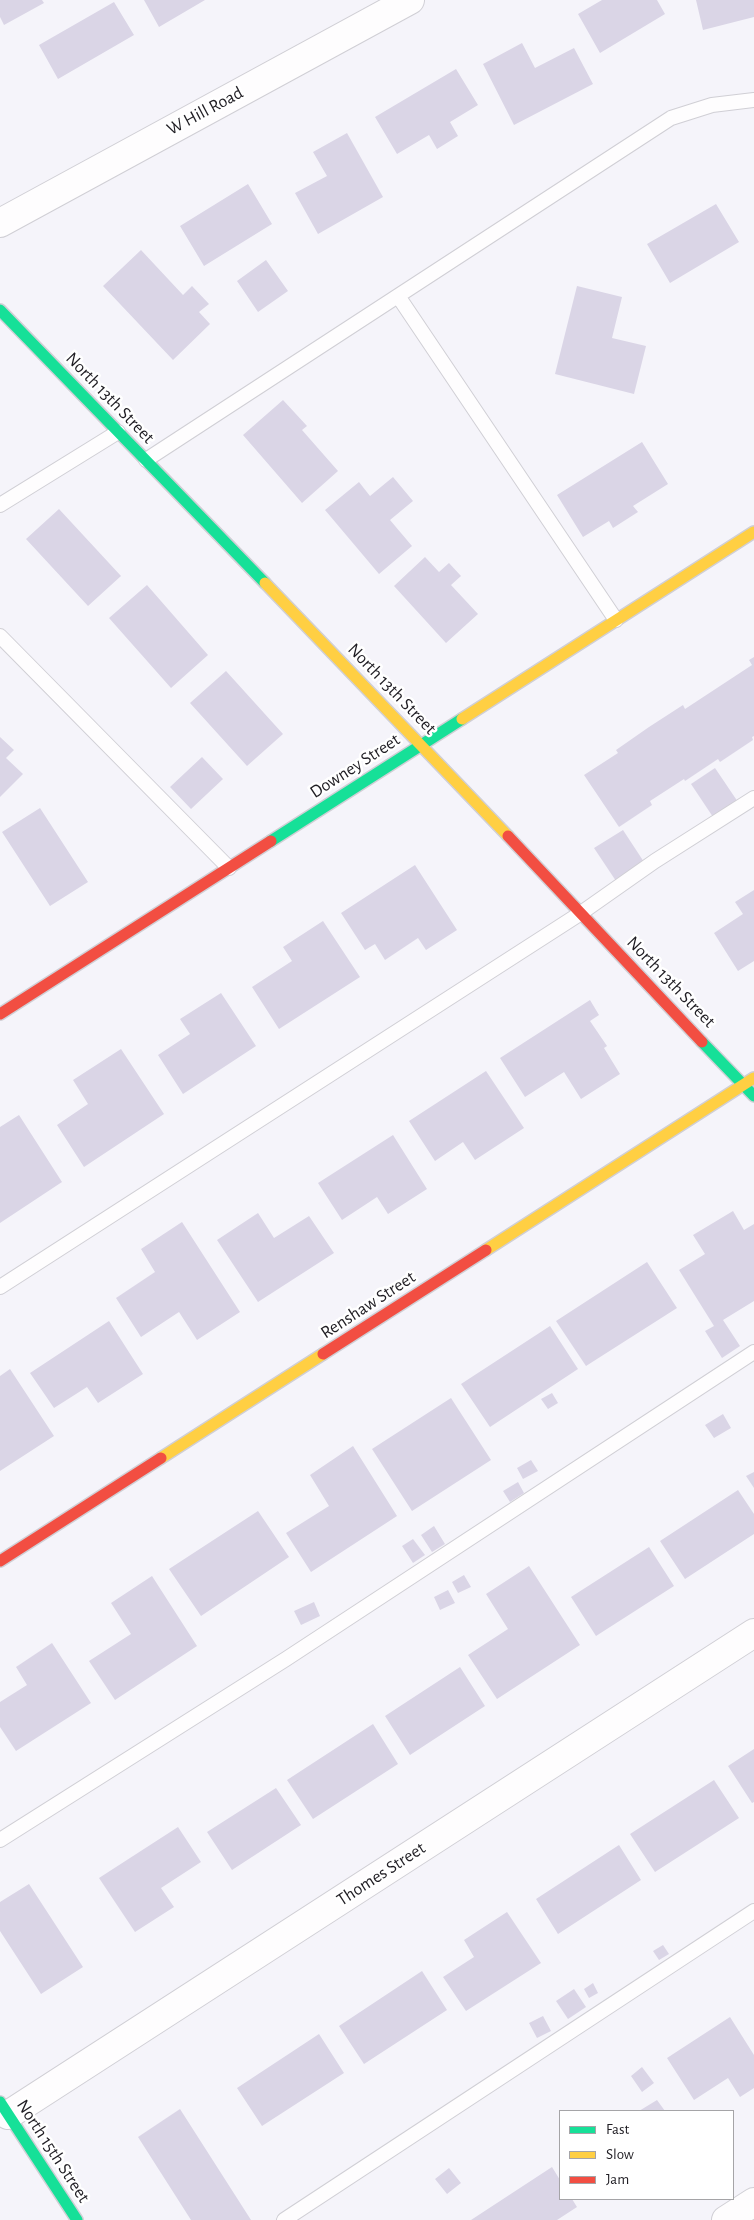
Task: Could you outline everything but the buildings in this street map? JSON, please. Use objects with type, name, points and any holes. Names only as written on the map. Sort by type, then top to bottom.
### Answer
[{"type":"street","name":"W Hill Road","points":[[0,223],[410,0]]},
{"type":"street","name":"North 13th Street","points":[[0,310],[421,744],[754,1096]]},
{"type":"street","name":"Downey Street","points":[[0,1014],[754,532]]},
{"type":"street","name":"Renshaw Street","points":[[0,1562],[754,1078]]},
{"type":"street","name":"Thomes Street","points":[[4,2108],[754,1633]]},
{"type":"street","name":"North 15th Street","points":[[4,2108],[77,2220]]},
{"type":"street","points":[[726,2220],[754,2202]]},
{"type":"lane","points":[[146,460],[670,118],[712,105],[754,100]]},
{"type":"lane","points":[[398,296],[616,620]]},
{"type":"lane","points":[[0,505],[118,432]]},
{"type":"lane","points":[[0,636],[229,868]]},
{"type":"lane","points":[[0,1287],[581,913],[655,861],[754,798]]},
{"type":"lane","points":[[0,1840],[286,1659],[754,1352]]},
{"type":"lane","points":[[284,2220],[754,1911]]},
{"type":"traffic: fast","points":[[0,310],[265,583]]},
{"type":"traffic: fast","points":[[271,841],[462,719]]},
{"type":"traffic: fast","points":[[702,1042],[754,1096]]},
{"type":"traffic: fast","points":[[0,2102],[77,2220]]},
{"type":"traffic: slow","points":[[462,719],[754,532]]},
{"type":"traffic: slow","points":[[265,583],[508,836]]},
{"type":"traffic: slow","points":[[486,1250],[754,1078]]},
{"type":"traffic: slow","points":[[161,1458],[323,1354]]},
{"type":"traffic: jam","points":[[508,836],[702,1042]]},
{"type":"traffic: jam","points":[[0,1014],[271,841]]},
{"type":"traffic: jam","points":[[323,1354],[486,1250]]},
{"type":"traffic: jam","points":[[0,1561],[161,1458]]}]
